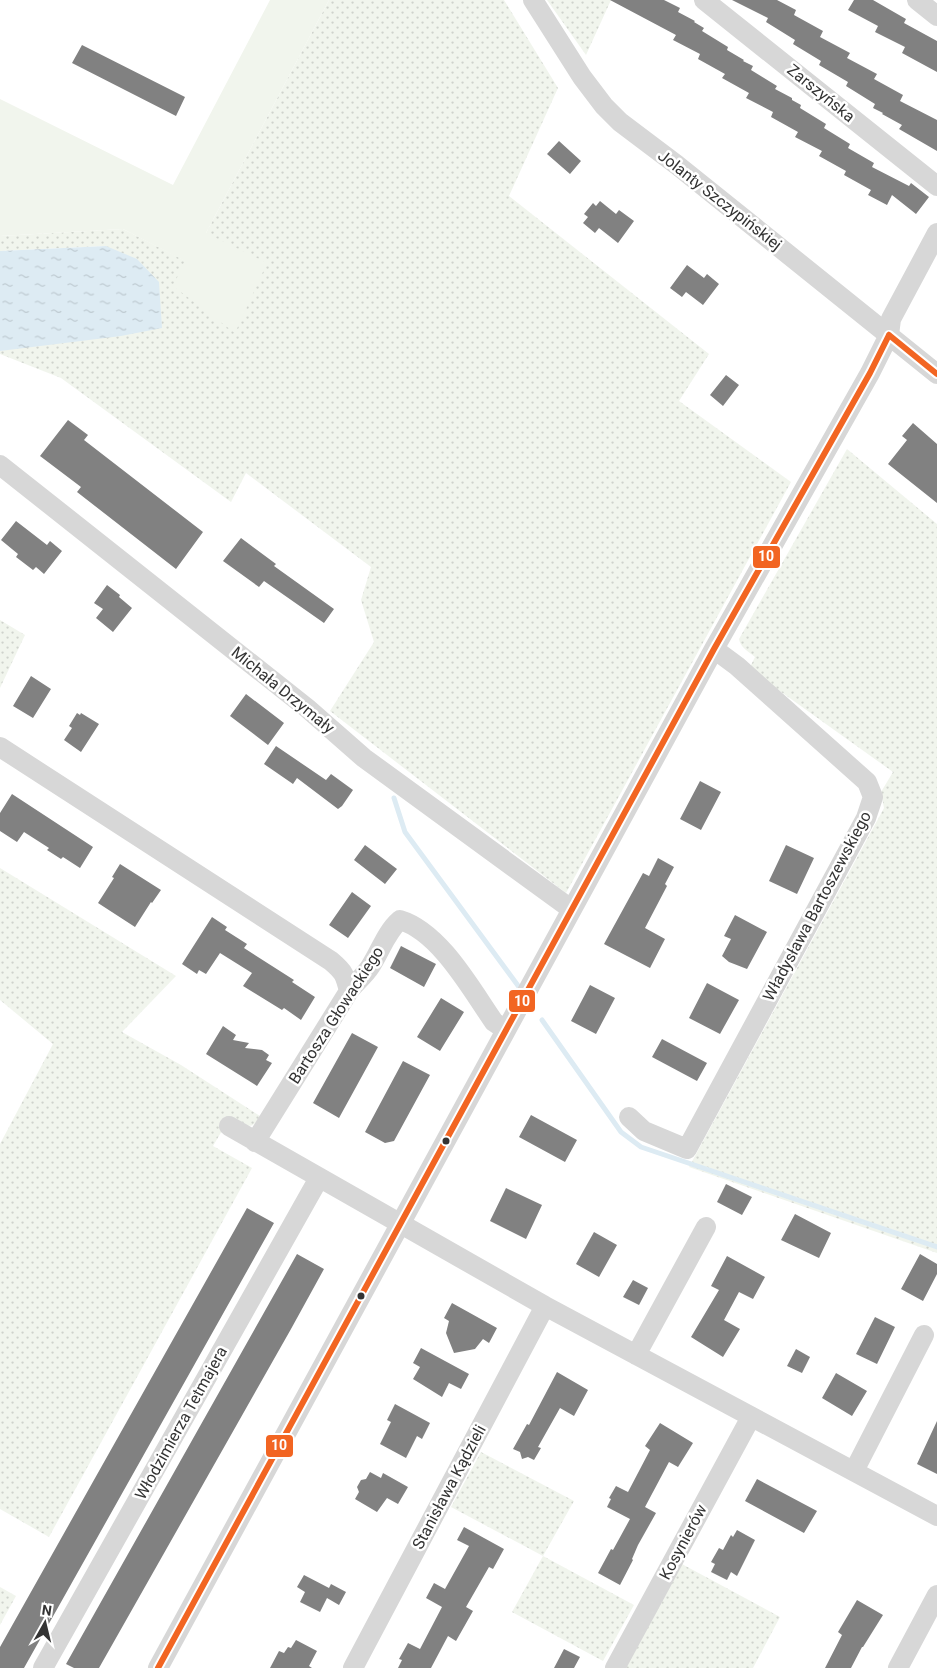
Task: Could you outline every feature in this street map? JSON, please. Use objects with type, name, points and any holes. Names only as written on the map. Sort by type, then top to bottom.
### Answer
[{"type":"street","name":"Jolanty Szczypińskiej","points":[[533,0],[582,78],[604,106],[620,122],[677,165],[937,374]]},
{"type":"street","name":"Zarszyńska","points":[[704,0],[937,186]]},
{"type":"street","points":[[917,0],[937,16]]},
{"type":"street","points":[[158,1668],[571,909],[714,649],[846,416],[889,335],[891,319],[937,233]]},
{"type":"street","name":"Michała Drzymały","points":[[0,465],[307,708],[364,758],[571,909]]},
{"type":"street","name":"Władysława Bartoszewskiego","points":[[630,1117],[644,1131],[687,1148],[862,826],[873,797],[867,782],[737,666],[714,649]]},
{"type":"street","points":[[0,748],[331,962],[341,970],[349,991]]},
{"type":"street","name":"Bartosza Głowackiego","points":[[255,1142],[349,991],[369,970],[392,927],[400,920],[410,923],[436,942],[494,1022],[506,1030]]},
{"type":"street","points":[[229,1126],[545,1306],[937,1516]]},
{"type":"street","name":"Włodzimierza Tetmajera","points":[[43,1668],[319,1178]]},
{"type":"street","points":[[636,1355],[706,1227]]},
{"type":"street","name":"Stanisława Kądzieli","points":[[353,1668],[545,1306]]},
{"type":"street","points":[[854,1471],[924,1335]]},
{"type":"street","name":"Kosynierów","points":[[615,1668],[751,1417]]},
{"type":"street","points":[[898,1668],[937,1595]]},
{"type":"shaded area","points":[[270,0],[329,0],[206,233],[267,263],[235,333],[173,286],[185,261],[123,229],[0,236],[0,99],[173,185]]},
{"type":"shaded area","points":[[329,0],[504,0],[558,88],[509,196],[709,354],[679,401],[791,482],[566,893],[330,711],[374,642],[361,600],[371,567],[246,473],[231,502],[61,378],[0,354],[0,351],[9,349],[106,246],[0,251],[0,236],[123,229],[186,261],[206,233]]},
{"type":"shaded area","points":[[547,0],[611,0],[586,55]]},
{"type":"shaded area","points":[[847,449],[937,524],[937,1253],[689,1167],[884,808],[881,792],[893,772],[749,669],[755,657],[743,647],[739,639]]},
{"type":"shaded area","points":[[0,620],[25,635],[0,688]]},
{"type":"shaded area","points":[[0,868],[176,976],[122,1032],[181,1065],[260,1116],[251,1126],[229,1119],[213,1146],[252,1168],[49,1537],[0,1509],[0,1144],[53,1044],[0,1000]]},
{"type":"shaded area","points":[[481,1452],[574,1501],[543,1556],[451,1507]]},
{"type":"shaded area","points":[[543,1556],[634,1605],[603,1661],[512,1612]]},
{"type":"shaded area","points":[[680,1563],[780,1617],[753,1668],[623,1668]]},
{"type":"shaded area","points":[[0,1587],[16,1596],[0,1625]]},
{"type":"water","points":[[106,246],[137,259],[159,282],[162,328],[121,336],[0,351],[0,251]]},
{"type":"building","points":[[610,0],[664,0],[680,8],[678,12],[695,21],[704,28],[702,31],[728,47],[727,50],[743,61],[753,66],[751,70],[777,86],[775,89],[792,98],[792,100],[801,105],[800,108],[826,124],[824,128],[850,144],[848,148],[874,163],[872,167],[909,186],[911,183],[929,197],[916,214],[892,195],[887,205],[868,195],[871,190],[844,175],[846,171],[819,156],[822,151],[795,137],[798,132],[771,117],[773,112],[746,98],[749,93],[722,78],[725,74],[698,59],[700,54],[673,40],[676,35]]},
{"type":"building","points":[[732,0],[777,0],[796,10],[794,15],[823,31],[820,37],[850,53],[847,58],[877,74],[874,79],[903,95],[900,101],[937,120],[937,151],[899,129],[902,125],[873,108],[875,104],[846,86],[848,82],[819,65],[821,61],[793,44],[795,40],[766,22],[768,18]]},
{"type":"building","points":[[854,0],[873,0],[906,19],[904,23],[937,41],[937,72],[902,53],[905,47],[875,32],[878,26],[848,10]]},
{"type":"building","points":[[82,45],[185,97],[176,116],[72,63]]},
{"type":"building","points":[[559,141],[581,161],[570,174],[547,154]]},
{"type":"building","points":[[600,201],[616,214],[619,210],[634,221],[618,243],[599,228],[595,233],[583,223],[588,217],[584,214],[593,203],[596,206]]},
{"type":"building","points":[[687,265],[704,278],[707,274],[719,284],[703,305],[686,292],[682,297],[670,288]]},
{"type":"building","points":[[726,375],[739,385],[723,406],[710,395]]},
{"type":"building","points":[[68,420],[88,435],[84,440],[203,532],[176,569],[77,492],[81,487],[40,456]]},
{"type":"building","points":[[913,423],[937,444],[937,503],[888,464],[907,440],[902,436]]},
{"type":"building","points":[[16,521],[47,545],[50,541],[62,551],[44,574],[36,567],[33,570],[16,557],[18,554],[1,540]]},
{"type":"building","points":[[241,538],[276,564],[274,566],[334,609],[324,623],[264,581],[259,587],[223,561]]},
{"type":"building","points":[[107,585],[132,608],[113,632],[96,618],[103,609],[94,603]]},
{"type":"building","points":[[31,676],[51,689],[33,718],[13,706]]},
{"type":"building","points":[[246,694],[284,723],[268,745],[230,716]]},
{"type":"building","points":[[77,713],[80,715],[81,713],[99,724],[81,752],[64,740],[72,728],[69,726]]},
{"type":"building","points":[[276,746],[326,780],[331,774],[353,790],[342,806],[338,809],[297,778],[293,784],[264,764]]},
{"type":"building","points":[[700,781],[721,792],[701,830],[680,819]]},
{"type":"building","points":[[12,794],[93,847],[80,868],[63,857],[61,859],[47,850],[49,848],[24,832],[17,842],[0,831],[0,813]]},
{"type":"building","points":[[365,845],[397,869],[385,884],[354,860]]},
{"type":"building","points":[[786,845],[814,858],[797,894],[769,881]]},
{"type":"building","points":[[658,858],[674,867],[665,884],[667,886],[645,928],[665,939],[650,968],[604,944],[643,873],[649,876]]},
{"type":"building","points":[[120,864],[161,890],[135,927],[98,903],[114,878],[112,877]]},
{"type":"building","points":[[352,892],[371,906],[348,938],[329,925]]},
{"type":"building","points":[[735,915],[767,932],[747,969],[729,962],[722,956],[731,939],[724,936]]},
{"type":"building","points":[[212,917],[227,927],[225,930],[247,944],[244,948],[294,980],[292,982],[315,997],[301,1020],[284,1008],[282,1010],[243,986],[252,973],[220,953],[206,974],[199,970],[197,974],[182,964]]},
{"type":"building","points":[[401,946],[436,964],[424,987],[390,968]]},
{"type":"building","points":[[707,983],[739,1000],[720,1034],[689,1018]]},
{"type":"building","points":[[590,985],[615,998],[596,1034],[571,1021]]},
{"type":"building","points":[[441,998],[464,1012],[440,1051],[417,1037]]},
{"type":"building","points":[[223,1026],[236,1035],[233,1040],[249,1043],[245,1048],[262,1050],[269,1055],[266,1060],[272,1063],[257,1086],[206,1054]]},
{"type":"building","points":[[352,1033],[378,1047],[339,1118],[313,1103]]},
{"type":"building","points":[[662,1039],[707,1063],[697,1081],[652,1057]]},
{"type":"building","points":[[403,1061],[430,1075],[394,1141],[385,1143],[365,1132]]},
{"type":"building","points":[[531,1115],[577,1140],[565,1162],[519,1137]]},
{"type":"building","points":[[726,1184],[752,1197],[742,1215],[717,1202]]},
{"type":"building","points":[[506,1188],[542,1205],[526,1239],[490,1221]]},
{"type":"building","points":[[247,1208],[274,1223],[24,1668],[0,1668],[0,1647]]},
{"type":"building","points":[[795,1214],[831,1233],[819,1258],[781,1240]]},
{"type":"building","points":[[594,1232],[617,1245],[599,1277],[576,1264]]},
{"type":"building","points":[[297,1254],[324,1269],[291,1329],[99,1668],[74,1668],[66,1664]]},
{"type":"building","points":[[920,1254],[937,1264],[937,1274],[923,1301],[901,1289]]},
{"type":"building","points":[[727,1256],[765,1277],[753,1299],[739,1292],[724,1320],[740,1329],[723,1357],[691,1337],[719,1290],[711,1286]]},
{"type":"building","points":[[633,1280],[648,1288],[639,1305],[623,1297]]},
{"type":"building","points":[[452,1303],[497,1328],[489,1343],[483,1339],[475,1349],[454,1353],[446,1333],[449,1321],[444,1318]]},
{"type":"building","points":[[875,1317],[895,1327],[877,1364],[856,1354]]},
{"type":"building","points":[[421,1348],[469,1374],[461,1389],[449,1383],[442,1397],[413,1379],[420,1367],[413,1363]]},
{"type":"building","points":[[796,1349],[810,1357],[802,1373],[787,1366]]},
{"type":"building","points":[[557,1372],[588,1390],[574,1416],[560,1408],[538,1447],[541,1448],[534,1460],[528,1457],[522,1459],[520,1452],[513,1449],[527,1424],[529,1425]]},
{"type":"building","points":[[836,1373],[867,1391],[852,1416],[822,1398]]},
{"type":"building","points":[[395,1404],[430,1423],[422,1439],[417,1436],[406,1458],[380,1444],[391,1422],[387,1420]]},
{"type":"building","points":[[937,1421],[937,1474],[917,1464]]},
{"type":"building","points":[[660,1423],[693,1443],[678,1467],[669,1462],[645,1507],[656,1513],[638,1545],[633,1560],[620,1585],[598,1573],[630,1519],[607,1507],[611,1499],[609,1498],[616,1486],[628,1492],[650,1450],[645,1446]]},
{"type":"building","points":[[370,1472],[381,1478],[383,1473],[408,1487],[398,1504],[387,1498],[377,1512],[355,1499],[359,1492],[357,1487],[361,1480],[366,1479]]},
{"type":"building","points":[[757,1479],[817,1511],[804,1533],[745,1501]]},
{"type":"building","points":[[464,1527],[504,1549],[493,1569],[489,1567],[466,1607],[473,1611],[456,1641],[448,1636],[431,1668],[398,1668],[402,1660],[399,1659],[408,1643],[420,1649],[442,1607],[426,1598],[434,1583],[445,1589],[469,1546],[457,1540]]},
{"type":"building","points":[[737,1530],[755,1540],[737,1576],[731,1572],[727,1580],[711,1572],[715,1564],[711,1562],[719,1548],[723,1550],[731,1535],[733,1537]]},
{"type":"building","points":[[304,1575],[329,1588],[331,1584],[346,1592],[339,1605],[327,1598],[320,1612],[300,1602],[305,1592],[297,1587]]},
{"type":"building","points":[[857,1600],[883,1615],[851,1668],[825,1668],[842,1635],[838,1632]]},
{"type":"building","points":[[296,1640],[317,1651],[309,1666],[312,1668],[270,1668],[279,1651],[284,1653],[288,1647],[291,1648]]},
{"type":"building","points":[[564,1649],[580,1657],[574,1668],[554,1668]]},
{"type":"waterway","points":[[394,798],[405,832],[519,987]]},
{"type":"waterway","points":[[542,1020],[621,1132],[641,1147],[937,1247]]},
{"type":"transit line","name":"10","points":[[889,335],[937,374]]},
{"type":"transit line","name":"10","points":[[158,1668],[714,649],[870,373],[889,335]]}]
